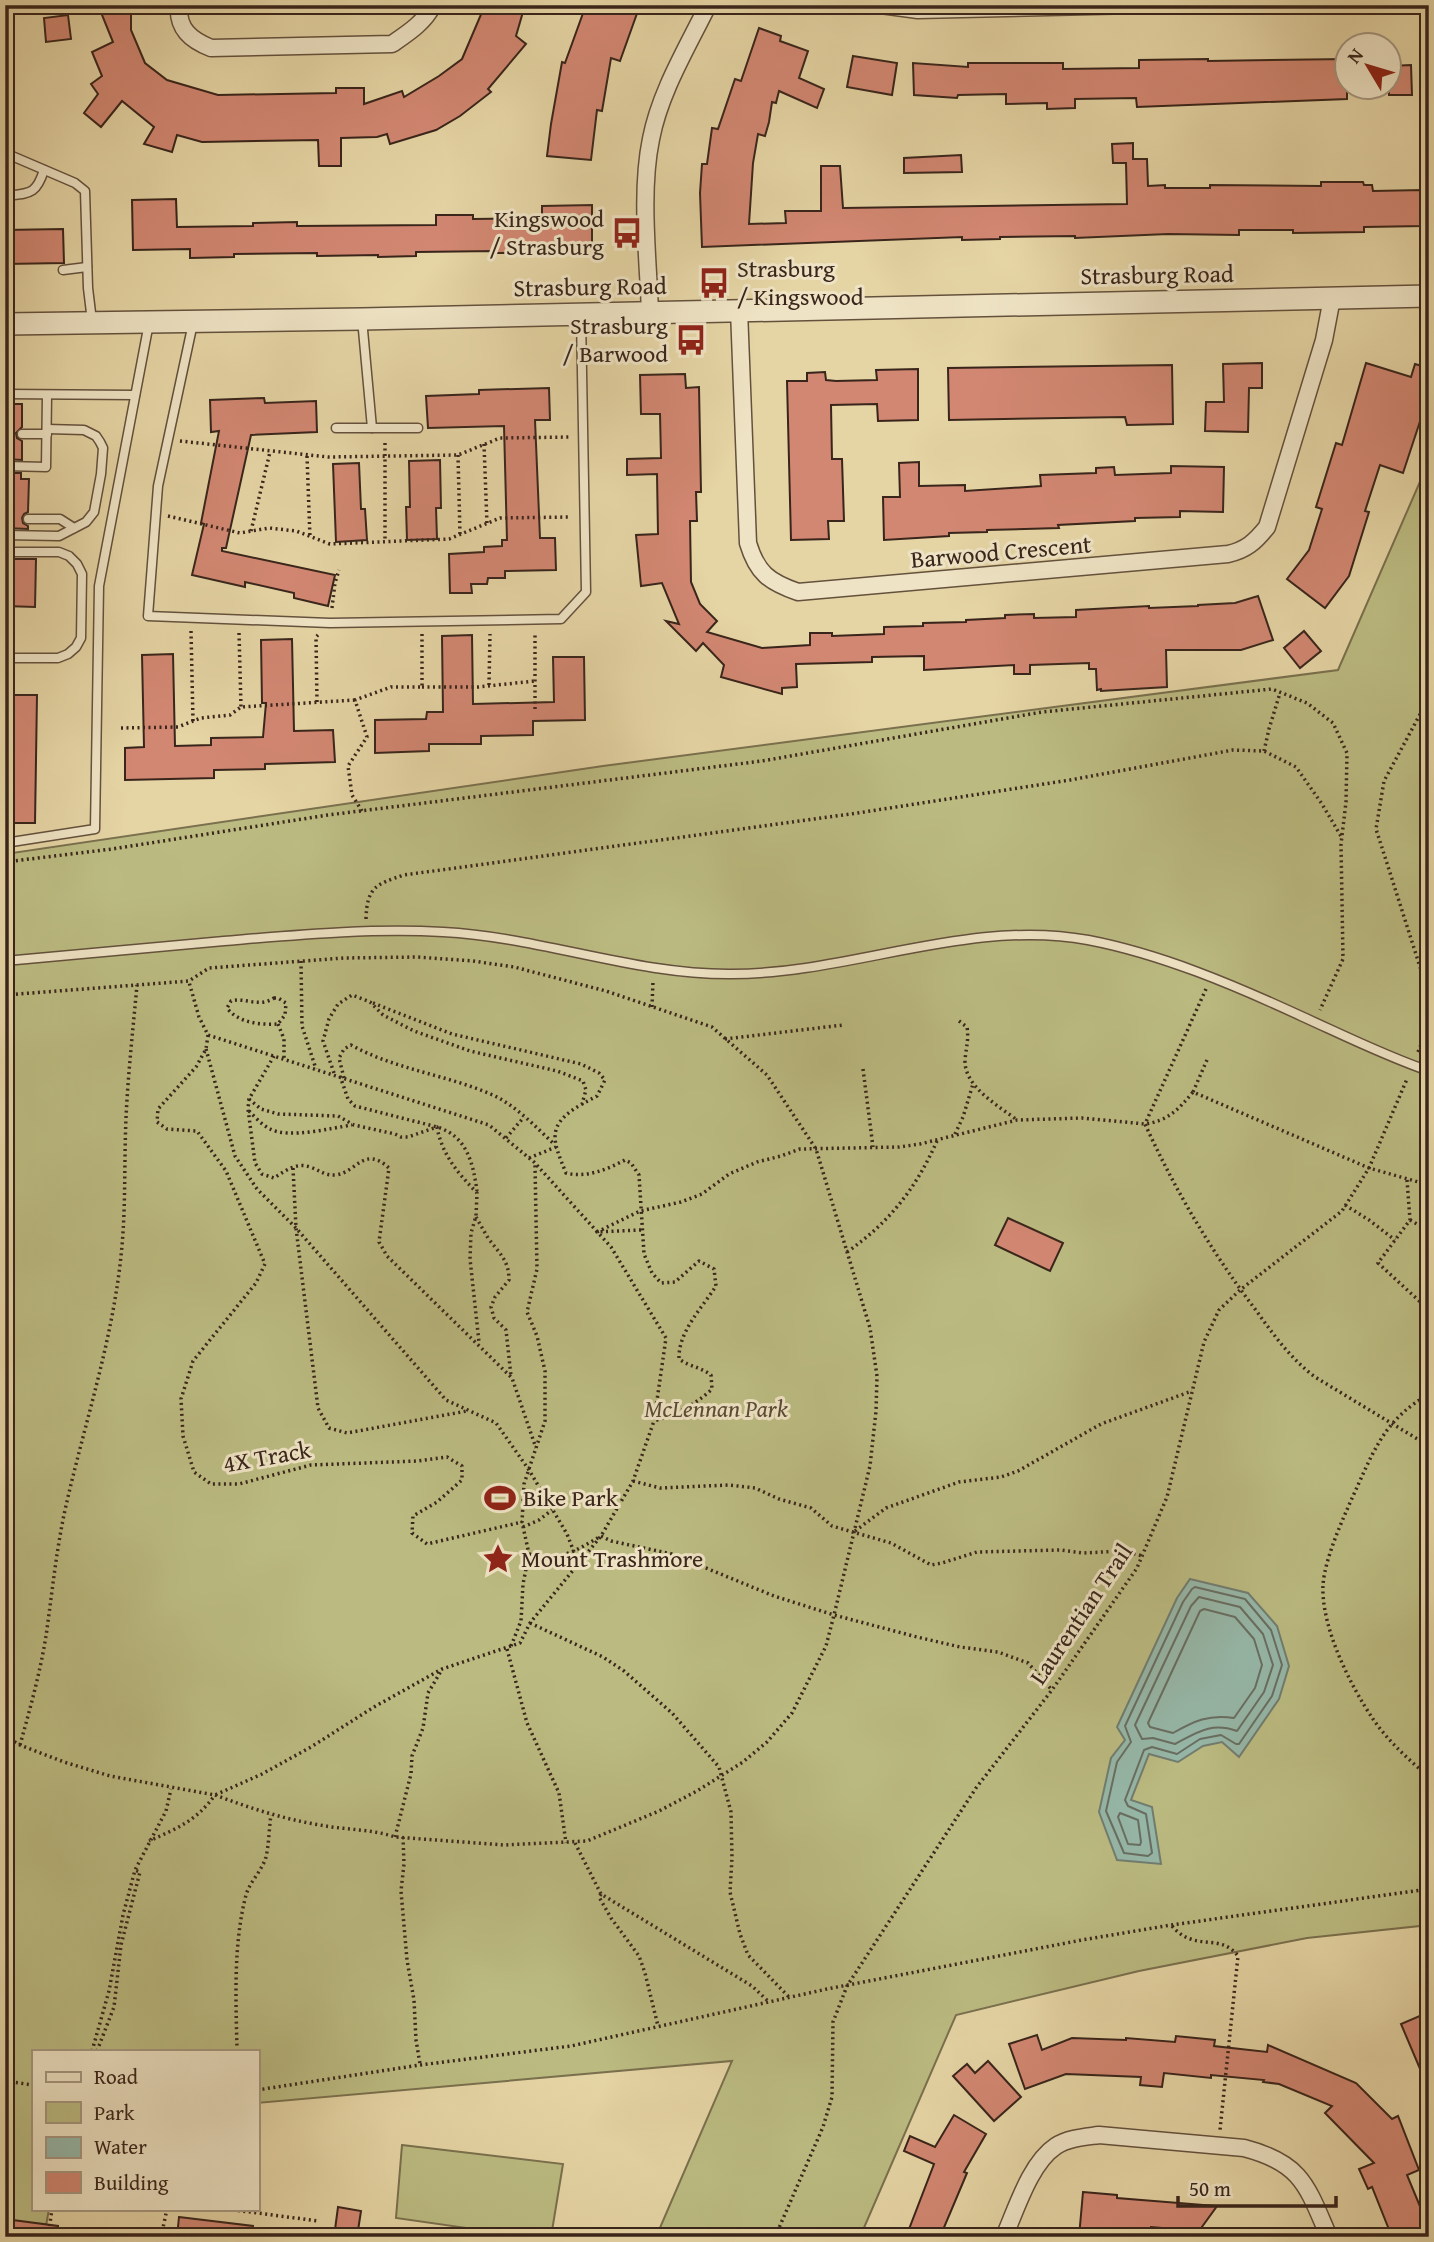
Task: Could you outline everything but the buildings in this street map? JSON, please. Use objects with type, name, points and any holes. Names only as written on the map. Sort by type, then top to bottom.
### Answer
[{"type":"street","points":[[179,5],[178,19],[185,32],[198,43],[211,48],[392,44],[427,16],[433,5]]},
{"type":"street","points":[[650,312],[646,175],[651,137],[668,88],[708,5]]},
{"type":"street","points":[[881,5],[918,9],[1135,5]]},
{"type":"street","name":"Strasburg Road","points":[[5,324],[1429,296]]},
{"type":"street","name":"Barwood Crescent","points":[[739,310],[748,543],[752,557],[763,574],[778,585],[798,592],[1240,551],[1255,542],[1267,527],[1324,340],[1332,298]]},
{"type":"street","points":[[1004,2237],[1025,2188],[1042,2158],[1057,2146],[1076,2138],[1099,2134],[1244,2148],[1266,2154],[1283,2162],[1299,2175],[1311,2194],[1329,2237]]},
{"type":"lane","points":[[5,153],[75,183],[85,191],[92,324]]},
{"type":"lane","points":[[5,196],[31,193],[39,185],[44,170]]},
{"type":"lane","points":[[63,270],[87,267]]},
{"type":"lane","points":[[193,322],[158,486],[148,616],[330,623],[490,621],[561,619],[586,592],[581,314]]},
{"type":"lane","points":[[362,319],[372,428]]},
{"type":"lane","points":[[5,843],[96,829],[99,586],[149,323]]},
{"type":"lane","points":[[5,394],[135,396]]},
{"type":"lane","points":[[5,466],[46,467],[47,395]]},
{"type":"lane","points":[[336,428],[418,428]]},
{"type":"lane","points":[[5,535],[59,536],[86,523],[94,512],[101,474],[103,448],[96,436],[84,430],[22,433]]},
{"type":"lane","points":[[28,519],[60,519],[74,528]]},
{"type":"lane","points":[[5,552],[59,552],[69,556],[82,574],[81,638],[76,647],[58,659],[5,658]]},
{"type":"lane","points":[[5,961],[316,933],[444,932],[499,937],[687,973],[771,973],[953,942],[1000,936],[1044,936],[1086,940],[1132,951],[1211,977],[1429,1071]]},
{"type":"path","points":[[5,14],[6,5]]},
{"type":"path","points":[[385,428],[385,542]]},
{"type":"path","points":[[168,439],[307,455],[385,456],[458,455],[500,438],[584,437]]},
{"type":"path","points":[[484,444],[487,524]]},
{"type":"path","points":[[251,531],[270,452]]},
{"type":"path","points":[[307,455],[310,538]]},
{"type":"path","points":[[458,455],[460,535]]},
{"type":"path","points":[[156,513],[240,533],[269,528],[296,531],[330,544],[449,539],[500,518],[585,517]]},
{"type":"path","points":[[317,702],[316,637],[330,623],[335,583],[340,570]]},
{"type":"path","points":[[191,618],[193,721]]},
{"type":"path","points":[[239,620],[242,707]]},
{"type":"path","points":[[535,620],[535,709]]},
{"type":"path","points":[[489,685],[490,621]]},
{"type":"path","points":[[420,622],[422,687]]},
{"type":"path","points":[[121,727],[178,727],[201,718],[230,715],[242,707],[355,700],[391,687],[535,681]]},
{"type":"path","points":[[5,862],[112,849],[362,811],[762,761],[1042,712],[1272,689],[1307,704],[1333,723],[1348,753],[1342,838],[1343,959],[1315,1022]]},
{"type":"path","points":[[1264,751],[1280,692]]},
{"type":"path","points":[[1429,694],[1384,781],[1376,829],[1429,995]]},
{"type":"path","points":[[355,700],[367,737],[348,766],[352,795],[362,811]]},
{"type":"path","points":[[366,931],[370,892],[380,883],[404,875],[851,814],[1070,780],[1233,750],[1264,751],[1296,767],[1342,838]]},
{"type":"path","points":[[5,995],[189,981],[209,968],[405,957],[473,961],[514,967],[606,991],[712,1027],[767,1075],[816,1149],[870,1328],[877,1376],[870,1466],[834,1615],[826,1646],[792,1713],[767,1742],[743,1762],[697,1791],[659,1811],[587,1841],[504,1845],[395,1837],[283,1819],[215,1796],[110,1776],[64,1762],[5,1737]]},
{"type":"path","points":[[301,961],[302,1026],[316,1069]]},
{"type":"path","points":[[652,1007],[654,968]]},
{"type":"path","points":[[1211,977],[1145,1124],[1165,1168],[1208,1244],[1298,1364],[1429,1446]]},
{"type":"path","points":[[149,1841],[194,1819],[215,1796],[275,1767],[374,1707],[442,1670],[520,1643],[530,1623],[601,1536],[633,1481],[654,1421],[666,1338],[611,1247],[529,1158],[489,1125],[208,1035],[199,1017],[189,981]]},
{"type":"path","points":[[20,1745],[37,1685],[65,1512],[98,1386],[114,1310],[126,1189],[126,1118],[137,985]]},
{"type":"path","points":[[334,1074],[323,1041],[329,1019],[338,1004],[352,995],[452,1034],[581,1064],[599,1073],[605,1080],[597,1096],[566,1113],[556,1129],[555,1146]]},
{"type":"path","points":[[278,998],[286,1003],[285,1015],[278,1024],[267,1025],[235,1017],[227,1009],[228,1004],[236,999],[260,1003],[278,998]]},
{"type":"path","points":[[370,1002],[383,1015],[436,1040],[574,1076],[583,1081],[586,1090],[582,1104]]},
{"type":"path","points":[[959,1021],[967,1027],[969,1035],[965,1059],[973,1084],[1017,1120]]},
{"type":"path","points":[[278,1024],[284,1039],[284,1059]]},
{"type":"path","name":"Laurentian Trail","points":[[775,2237],[823,2127],[832,2097],[833,2022],[847,1986],[976,1788],[1052,1690],[1137,1568],[1167,1497],[1204,1342],[1219,1310],[1240,1290],[1342,1211],[1370,1168],[1429,1025]]},
{"type":"path","points":[[725,1038],[843,1026]]},
{"type":"path","name":"4X Track","points":[[208,1035],[206,1049],[196,1067],[158,1109],[157,1122],[167,1129],[197,1130],[226,1171],[265,1264],[256,1283],[193,1361],[181,1399],[183,1436],[194,1472],[211,1484],[239,1484],[311,1465],[418,1461],[447,1457],[461,1466],[462,1480],[436,1502],[413,1516],[412,1533],[427,1544],[522,1524]]},
{"type":"path","points":[[479,1344],[470,1259],[477,1193],[468,1156],[460,1139],[449,1130],[355,1106],[348,1099],[339,1058],[344,1049],[351,1045],[408,1069],[496,1097],[524,1117],[555,1146],[566,1173],[580,1176],[625,1160],[631,1163],[639,1175],[644,1254],[652,1273],[661,1283],[675,1282],[699,1261],[714,1269],[716,1286],[682,1337],[678,1349],[679,1359],[690,1367],[703,1369],[711,1375],[712,1389],[698,1402],[654,1421]]},
{"type":"path","points":[[206,1049],[234,1156],[257,1189],[296,1228],[446,1400],[496,1423],[529,1470],[574,1552]]},
{"type":"path","points":[[274,1056],[249,1099],[255,1163],[262,1174],[274,1178],[293,1167],[309,1167],[323,1174],[338,1175],[362,1160],[374,1159],[382,1162],[389,1168],[379,1242],[387,1256],[512,1378]]},
{"type":"path","points":[[597,1232],[640,1210],[681,1202],[702,1194],[729,1174],[800,1149],[899,1147],[937,1141],[1017,1120],[1082,1118],[1145,1124],[1165,1119],[1178,1110],[1193,1092],[1207,1060]]},
{"type":"path","points":[[863,1069],[873,1147]]},
{"type":"path","points":[[954,1136],[973,1084]]},
{"type":"path","points":[[1193,1092],[1370,1168],[1429,1185]]},
{"type":"path","points":[[249,1099],[261,1109],[290,1115],[338,1115],[355,1125],[401,1137],[438,1127]]},
{"type":"path","points":[[248,1109],[267,1129],[276,1132],[355,1125]]},
{"type":"path","points":[[506,1138],[524,1117]]},
{"type":"path","points":[[438,1127],[439,1138],[447,1158],[477,1193]]},
{"type":"path","points":[[848,1252],[878,1229],[905,1198],[924,1170],[937,1141]]},
{"type":"path","points":[[529,1158],[555,1146]]},
{"type":"path","points":[[534,1163],[537,1269],[527,1312],[537,1336],[545,1371],[544,1421],[524,1484],[522,1524],[529,1554],[523,1584],[521,1621],[509,1647],[527,1723],[559,1793],[566,1843]]},
{"type":"path","points":[[293,1167],[296,1228],[318,1408],[329,1428],[347,1433],[470,1410]]},
{"type":"path","points":[[1407,1180],[1409,1220],[1378,1263],[1429,1310]]},
{"type":"path","points":[[1345,1205],[1395,1240]]},
{"type":"path","points":[[476,1216],[486,1234],[506,1258],[509,1269],[509,1280],[495,1297],[491,1307],[494,1318],[506,1330],[512,1378],[536,1448]]},
{"type":"path","points":[[1409,1220],[1429,1231]]},
{"type":"path","points":[[597,1232],[642,1229]]},
{"type":"path","points":[[854,1532],[886,1508],[959,1482],[1009,1474],[1101,1424],[1192,1391]]},
{"type":"path","points":[[1429,1394],[1403,1411],[1374,1451],[1349,1505],[1327,1563],[1323,1584],[1330,1631],[1354,1686],[1374,1720],[1397,1747],[1429,1777]]},
{"type":"path","points":[[633,1481],[660,1488],[729,1485],[755,1488],[779,1499],[811,1507],[832,1526],[891,1543],[931,1565],[977,1552],[1123,1551],[1143,1556]]},
{"type":"path","points":[[522,1524],[539,1520],[552,1510]]},
{"type":"path","points":[[529,1554],[546,1559],[574,1552],[601,1536]]},
{"type":"path","points":[[601,1536],[611,1541],[672,1555],[774,1596],[834,1615],[960,1647],[998,1651],[1028,1663],[1052,1690]]},
{"type":"path","points":[[530,1623],[603,1657],[644,1686],[701,1744],[719,1767],[731,1812],[733,1835],[730,1892],[740,1934],[748,1955],[789,1997]]},
{"type":"path","points":[[395,1837],[411,1774],[412,1756],[423,1728],[428,1693],[442,1670]]},
{"type":"path","points":[[95,2050],[135,1870],[166,1811],[171,1789]]},
{"type":"path","points":[[237,2050],[236,1984],[242,1915],[250,1885],[265,1859],[271,1815]]},
{"type":"path","points":[[403,1837],[401,1891],[420,2065]]},
{"type":"path","points":[[575,1842],[601,1894],[752,1986],[768,2002]]},
{"type":"path","points":[[95,2050],[114,2007],[121,1945],[139,1872],[135,1870]]},
{"type":"path","points":[[259,2090],[420,2065],[571,2046],[789,1997],[1171,1925],[1429,1889]]},
{"type":"path","points":[[601,1894],[599,1897],[611,1918],[639,1956],[658,2026]]},
{"type":"path","points":[[1171,1925],[1180,1936],[1188,1940],[1224,1945],[1232,1948],[1238,1956],[1220,2132]]},
{"type":"path","points":[[5,2081],[32,2085]]},
{"type":"path","points":[[48,2237],[52,2210]]},
{"type":"path","points":[[161,2237],[167,2210]]},
{"type":"path","points":[[235,2210],[318,2221]]},
{"type":"green space","name":"McLennan Park","points":[[1429,461],[1429,1925],[1307,1938],[1139,1971],[956,2015],[860,2237],[656,2237],[732,2061],[259,2103],[259,2050],[32,2050],[32,2210],[49,2210],[44,2237],[5,2237],[5,854],[603,766],[1338,670]]},
{"type":"green space","points":[[402,2145],[563,2164],[551,2237],[529,2237],[396,2218]]},
{"type":"water","points":[[1190,1579],[1248,1593],[1277,1626],[1289,1666],[1279,1699],[1239,1757],[1222,1742],[1203,1746],[1178,1762],[1149,1754],[1131,1800],[1152,1807],[1161,1864],[1117,1860],[1099,1812],[1111,1758],[1125,1740],[1117,1727],[1177,1598]]},
{"type":"place","name":"Kingswood / Strasburg","points":[[627,233]]},
{"type":"place","name":"Strasburg / Kingswood","points":[[714,283]]},
{"type":"place","name":"Strasburg / Barwood","points":[[691,340]]},
{"type":"place","name":"Bike Park","points":[[500,1498]]},
{"type":"place","name":"Mount Trashmore","points":[[498,1559]]}]
